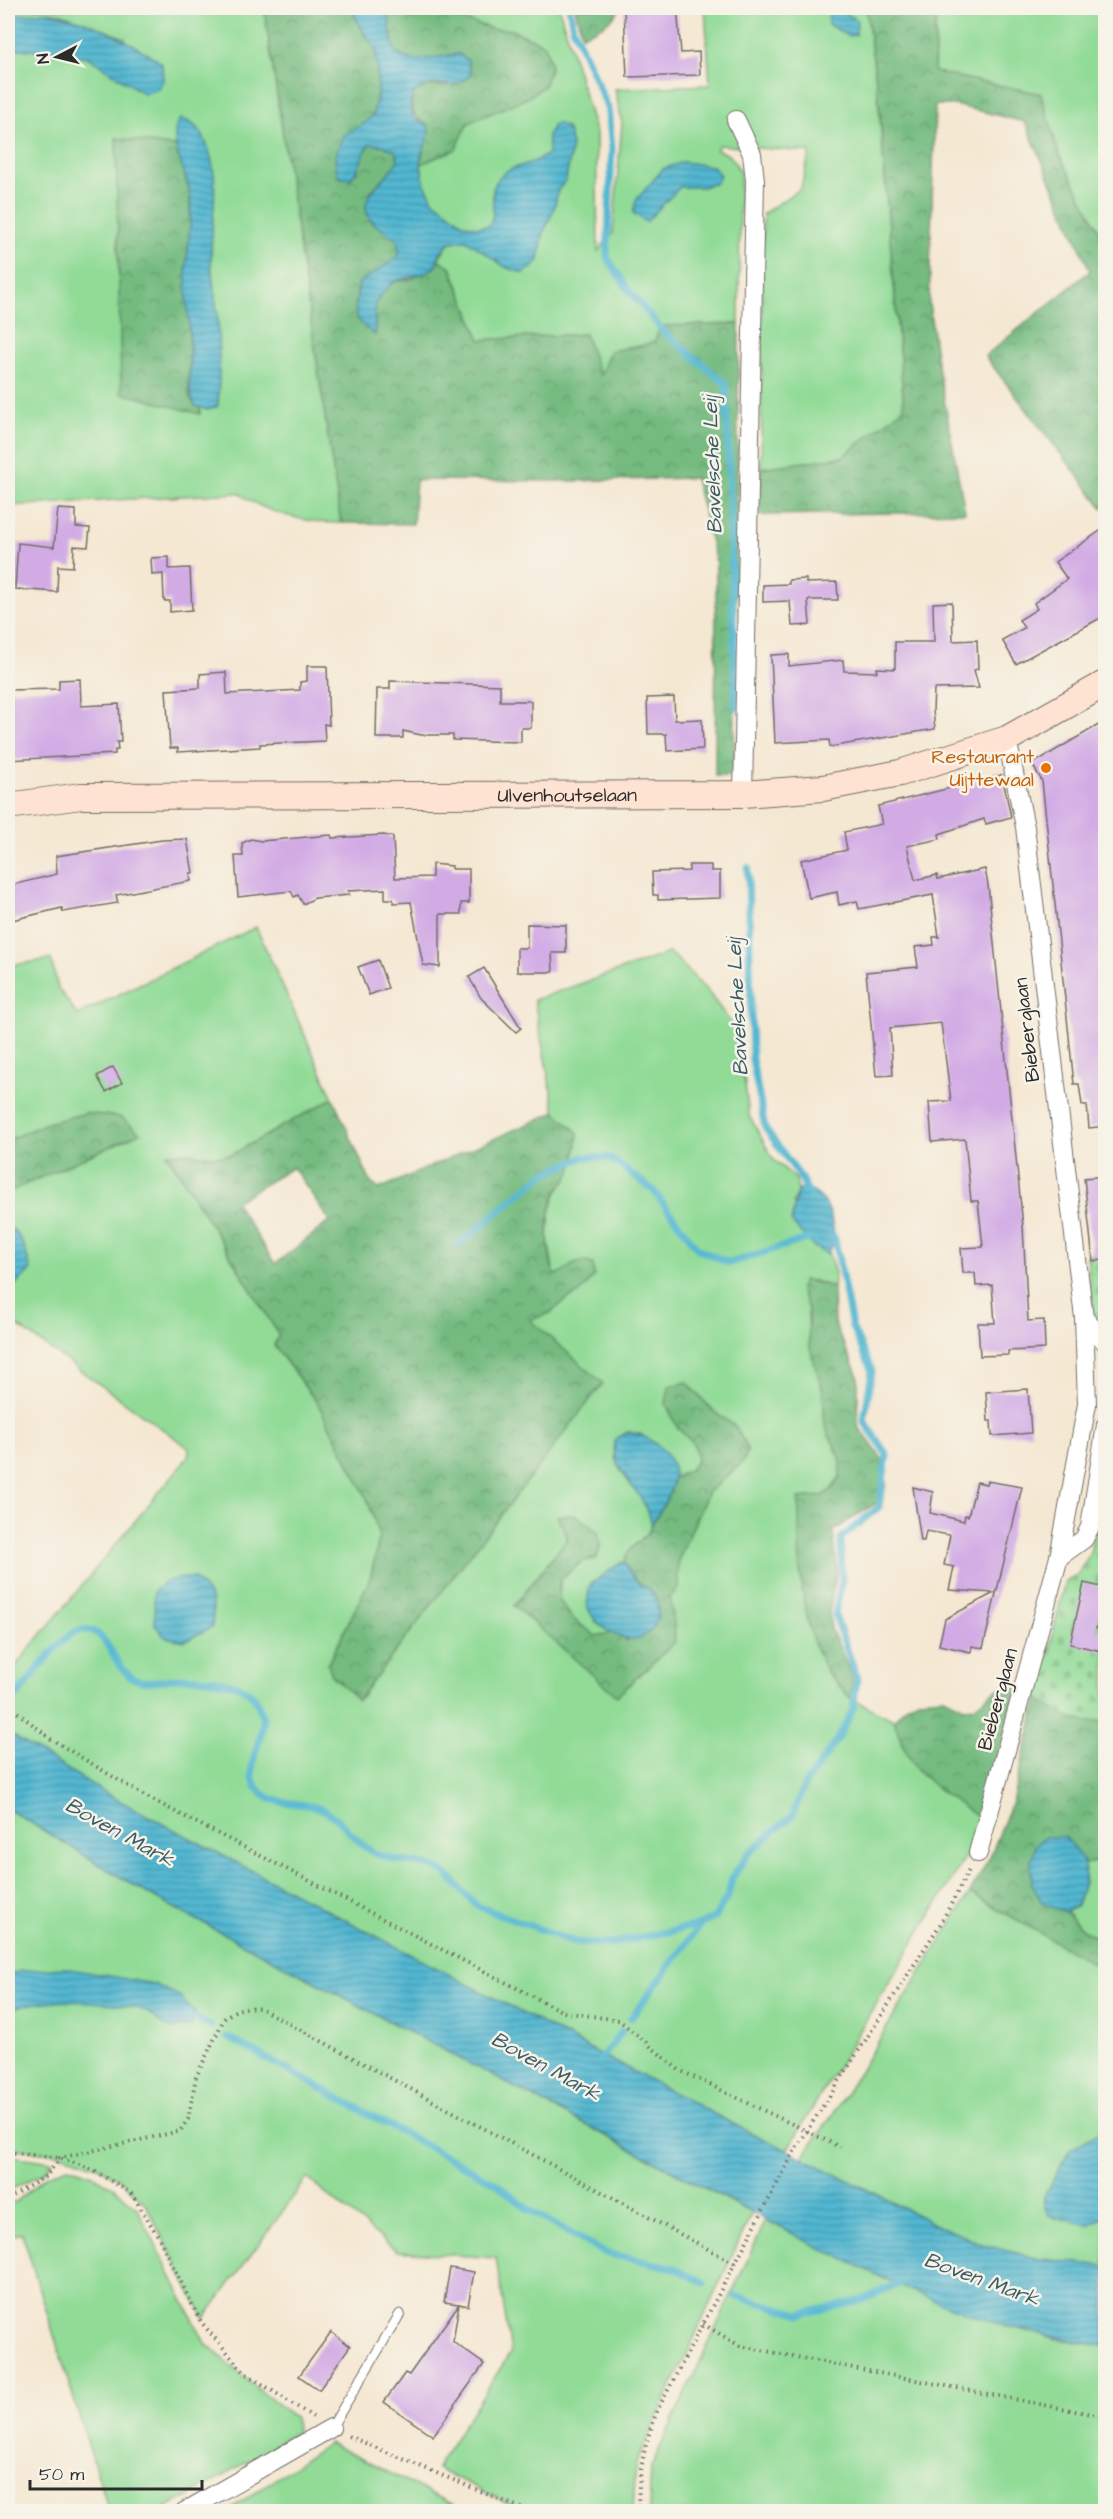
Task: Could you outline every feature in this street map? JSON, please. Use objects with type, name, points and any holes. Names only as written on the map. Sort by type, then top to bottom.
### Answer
[{"type":"main road","name":"Ulvenhoutselaan","points":[[8,806],[81,796],[743,794],[823,788],[900,772],[1007,739],[1106,683]]},
{"type":"street","points":[[736,120],[752,154],[755,180],[743,794]]},
{"type":"street","name":"Bieberglaan","points":[[978,1853],[1059,1557],[1087,1404],[1084,1318],[1025,827],[1007,739]]},
{"type":"street","points":[[1084,1318],[1106,1343]]},
{"type":"street","points":[[1059,1557],[1084,1539],[1090,1527],[1106,1425]]},
{"type":"street","points":[[184,2511],[330,2428]]},
{"type":"lane","points":[[330,2428],[400,2314]]},
{"type":"path","points":[[8,1705],[51,1739],[143,1795],[562,2012],[619,2020],[679,2070],[840,2147]]},
{"type":"path","points":[[638,2511],[638,2483],[646,2438],[658,2409],[796,2148],[941,1923],[978,1853]]},
{"type":"path","points":[[8,2199],[46,2176],[60,2158],[180,2131],[188,2119],[196,2077],[224,2019],[231,2012],[246,2007],[260,2008],[734,2263]]},
{"type":"path","points":[[8,2152],[60,2158],[93,2170],[131,2193],[158,2236],[201,2322],[245,2373],[330,2428],[530,2511]]},
{"type":"path","points":[[704,2324],[740,2346],[1106,2417]]},
{"type":"green space","points":[[8,8],[264,8],[341,523],[302,519],[274,512],[261,507],[239,493],[8,506],[8,50],[22,49],[88,57],[144,93],[125,38],[63,14],[46,12],[8,16]],"holes":[[[116,138],[177,147],[176,143],[212,222],[211,261],[218,323],[218,406],[208,410],[200,407],[200,414]]]},
{"type":"green space","points":[[264,8],[359,8],[354,14],[376,50],[378,91],[373,115],[362,125],[343,135],[357,172],[361,157],[369,144],[382,145],[396,151],[398,160],[393,170],[370,192],[387,232],[398,241],[399,253],[396,258],[359,283],[375,334],[375,305],[381,294],[393,282],[411,279],[435,267],[438,259],[450,267],[480,340],[585,334],[600,376],[610,351],[641,346],[655,341],[660,326],[739,324],[734,776],[715,776],[716,563],[695,478],[570,481],[416,480],[413,524],[341,523]]},
{"type":"green space","points":[[386,8],[426,8],[493,29],[512,30],[545,45],[551,66],[544,86],[527,98],[468,123],[456,149],[421,164],[428,125],[413,113],[413,93],[427,85],[442,86],[471,74],[468,61],[459,54],[420,60],[402,57],[396,51],[392,41]]},
{"type":"green space","points":[[426,8],[559,8],[596,134],[598,251],[613,233],[622,123],[615,89],[710,85],[705,8],[866,8],[878,95],[904,408],[842,457],[761,468],[763,214],[801,188],[810,152],[719,145],[716,150],[731,157],[740,172],[739,324],[660,326],[656,341],[641,346],[627,347],[600,376],[584,334],[480,340],[451,267],[438,259],[450,242],[466,240],[484,250],[539,259],[543,234],[554,209],[558,190],[566,180],[572,145],[565,126],[548,134],[548,154],[493,189],[494,216],[489,226],[475,227],[464,224],[433,201],[424,182],[421,164],[456,149],[468,123],[527,98],[544,86],[551,66],[545,45],[512,30],[493,29]],"holes":[[[683,162],[711,166],[703,187],[680,187],[663,169]]]},
{"type":"green space","points":[[575,8],[620,8],[604,25],[582,35]]},
{"type":"green space","points":[[866,8],[936,8],[934,72],[1041,94],[1059,154],[1105,242],[1106,505],[1103,508],[985,356],[1090,271],[1025,122],[955,105],[935,105],[929,303],[936,356],[965,512],[760,515],[761,468],[842,457],[904,408],[879,102]]},
{"type":"green space","points":[[936,8],[1105,8],[1105,242],[1059,154],[1041,94],[934,72]]},
{"type":"green space","points":[[116,138],[177,147],[190,194],[189,395],[195,406],[200,407],[200,414],[121,393]]},
{"type":"green space","points":[[256,927],[333,1098],[231,1155],[212,1158],[186,1152],[167,1154],[279,1335],[274,1346],[318,1404],[366,1496],[380,1536],[370,1579],[328,1664],[358,1700],[602,1383],[529,1320],[550,1313],[580,1292],[574,1264],[554,1275],[548,1238],[550,1213],[556,1193],[569,1175],[578,1133],[555,1112],[534,1000],[669,953],[708,992],[738,1032],[749,1115],[773,1159],[796,1179],[798,1193],[793,1203],[814,1247],[829,1254],[835,1273],[833,1287],[812,1280],[800,1288],[808,1309],[809,1344],[823,1392],[825,1426],[841,1460],[840,1477],[832,1489],[822,1496],[799,1498],[799,1513],[850,1698],[894,1720],[901,1741],[940,1790],[981,1819],[968,1853],[787,2150],[733,2124],[112,1797],[8,1733],[8,1675],[188,1457],[189,1448],[8,1319],[8,1285],[16,1284],[14,1230],[8,1227],[8,1192],[140,1133],[47,1123],[8,1140],[8,966],[51,959],[58,988],[77,1015]],"holes":[[[687,1382],[712,1410],[736,1427],[744,1459],[708,1492],[678,1561],[674,1594],[670,1599],[674,1622],[617,1695],[514,1606],[568,1538],[600,1545],[595,1559],[583,1561],[560,1579],[559,1600],[572,1618],[596,1636],[612,1633],[595,1621],[590,1585],[620,1563],[624,1563],[626,1556],[651,1526],[646,1504],[617,1463],[614,1452],[616,1439],[628,1432],[641,1434],[670,1460],[673,1478],[691,1469],[697,1460],[694,1444],[677,1427]]]},
{"type":"green space","points":[[333,1098],[371,1183],[379,1189],[555,1112],[578,1133],[576,1154],[570,1174],[552,1202],[548,1223],[548,1244],[554,1275],[584,1261],[593,1264],[594,1276],[580,1293],[567,1299],[550,1313],[530,1320],[603,1383],[358,1700],[332,1675],[328,1664],[370,1579],[380,1536],[366,1496],[318,1404],[274,1345],[279,1335],[167,1153],[231,1155]],"holes":[[[293,1167],[330,1221],[275,1264],[235,1202]]]},
{"type":"green space","points":[[86,1113],[121,1117],[140,1133],[8,1192],[8,1140],[47,1123]]},
{"type":"green space","points":[[1105,1253],[1105,1331],[1094,1328],[1087,1256]]},
{"type":"green space","points":[[804,1280],[833,1287],[834,1323],[858,1376],[858,1426],[885,1463],[886,1485],[882,1499],[833,1531],[837,1571],[829,1612],[831,1629],[854,1679],[850,1698],[828,1674],[817,1650],[810,1630],[802,1586],[799,1498],[822,1496],[832,1489],[840,1477],[841,1460],[825,1426],[823,1392],[809,1344],[808,1309],[800,1288]]},
{"type":"green space","points":[[687,1382],[712,1410],[736,1427],[748,1450],[743,1462],[708,1492],[678,1561],[678,1587],[670,1599],[675,1642],[617,1696],[514,1606],[568,1538],[557,1516],[576,1515],[598,1532],[600,1545],[598,1555],[595,1559],[583,1561],[560,1579],[559,1600],[572,1618],[596,1636],[612,1633],[628,1640],[650,1590],[641,1585],[624,1563],[630,1549],[649,1531],[669,1495],[673,1478],[691,1469],[697,1460],[694,1444],[677,1427],[666,1404],[669,1386]]},
{"type":"green space","points":[[1105,1471],[1105,1721],[1087,1722],[1061,1713],[1038,1698],[1065,1581],[1077,1575],[1090,1554]]},
{"type":"green space","points":[[1018,1685],[981,1819],[940,1790],[918,1770],[907,1753],[894,1720],[906,1706],[918,1699],[944,1697],[966,1708],[974,1707],[997,1689]]},
{"type":"green space","points":[[1038,1698],[1061,1713],[1078,1720],[1105,1721],[1105,1860],[1084,1864],[1083,1859],[1043,1904],[1066,1912],[1082,1929],[1105,1943],[1105,1970],[970,1893],[990,1857],[1012,1802]]},
{"type":"green space","points":[[8,1809],[150,1895],[752,2213],[636,2463],[633,2511],[523,2511],[436,2468],[511,2352],[496,2258],[397,2251],[307,2178],[204,2319],[145,2203],[118,2178],[95,2165],[60,2154],[8,2148]]},
{"type":"green space","points":[[1105,1860],[1105,1943],[1082,1929],[1066,1912],[1077,1905],[1086,1870],[1084,1864]]},
{"type":"green space","points":[[970,1893],[1105,1970],[1105,2129],[1070,2150],[1044,2196],[1044,2205],[1048,2214],[1056,2219],[1067,2219],[1088,2225],[1105,2216],[1105,2266],[1040,2259],[984,2245],[937,2225],[802,2158],[834,2113]]},
{"type":"green space","points":[[8,2155],[52,2162],[43,2173],[8,2191]]},
{"type":"green space","points":[[68,2167],[91,2174],[113,2187],[137,2208],[205,2343],[295,2418],[296,2433],[162,2511],[109,2511],[22,2233],[8,2237],[8,2203],[16,2202],[46,2176]]},
{"type":"green space","points":[[766,2220],[885,2279],[1056,2339],[1105,2346],[1105,2511],[649,2512],[651,2467]]},
{"type":"green space","points":[[329,2443],[466,2511],[227,2511]]},
{"type":"water","points":[[359,8],[386,8],[392,41],[396,51],[402,57],[420,60],[459,54],[468,61],[471,74],[464,80],[453,85],[432,84],[422,87],[413,93],[410,108],[415,119],[428,125],[429,135],[421,156],[424,182],[433,200],[464,224],[475,227],[489,226],[493,215],[493,193],[497,180],[509,170],[548,154],[548,134],[554,124],[559,124],[568,130],[572,145],[566,180],[558,190],[554,209],[543,234],[539,260],[532,268],[523,273],[507,268],[466,240],[450,242],[440,253],[435,267],[425,273],[393,282],[381,295],[375,305],[375,335],[357,318],[355,307],[359,283],[396,258],[399,253],[398,241],[375,224],[368,215],[366,207],[373,190],[398,160],[396,151],[382,145],[370,144],[350,179],[338,177],[335,156],[343,135],[362,125],[373,115],[378,91],[376,50],[354,14]]},
{"type":"water","points":[[837,8],[857,20],[856,35],[848,36],[828,24],[829,12]]},
{"type":"water","points":[[46,12],[92,24],[162,63],[163,80],[159,89],[144,94],[88,57],[22,49],[8,50],[8,16]]},
{"type":"water","points":[[180,119],[188,121],[201,132],[211,156],[214,173],[211,260],[218,324],[219,386],[218,406],[208,410],[195,406],[190,386],[186,278],[191,204],[176,146],[176,127]]},
{"type":"water","points":[[683,162],[712,166],[720,175],[717,182],[703,187],[680,187],[646,222],[633,213],[636,200],[663,169]]},
{"type":"water","points":[[807,1189],[821,1198],[831,1216],[835,1240],[827,1254],[814,1247],[791,1222],[798,1190]]},
{"type":"water","points":[[8,1227],[21,1240],[31,1270],[16,1284],[8,1285]]},
{"type":"water","points":[[628,1432],[646,1438],[661,1448],[672,1464],[674,1473],[671,1489],[652,1524],[644,1504],[622,1472],[615,1456],[616,1439]]},
{"type":"water","points":[[620,1563],[624,1563],[638,1583],[650,1590],[658,1601],[657,1620],[651,1631],[642,1637],[632,1639],[611,1633],[601,1626],[588,1608],[590,1585]]},
{"type":"water","points":[[194,1578],[209,1595],[213,1605],[212,1627],[185,1641],[165,1637],[155,1625],[154,1592],[165,1582]]},
{"type":"water","name":"Boven Mark","points":[[8,1733],[112,1797],[733,2124],[937,2225],[984,2245],[1040,2259],[1105,2266],[1105,2346],[1021,2330],[993,2322],[924,2296],[856,2265],[812,2244],[150,1895],[8,1809]]},
{"type":"water","points":[[1045,1837],[1065,1837],[1079,1855],[1085,1868],[1084,1883],[1077,1905],[1066,1912],[1043,1904],[1032,1885],[1031,1862],[1035,1846]]},
{"type":"water","points":[[64,1968],[154,1984],[179,1996],[196,2014],[191,2026],[177,2028],[165,2026],[146,2011],[101,2003],[47,2002],[20,2007],[8,2013],[8,1975],[21,1971]]},
{"type":"water","points":[[1105,2129],[1105,2216],[1089,2225],[1067,2219],[1056,2219],[1048,2214],[1044,2205],[1044,2196],[1070,2150]]},
{"type":"building","points":[[624,8],[677,8],[681,53],[699,52],[700,75],[627,77]]},
{"type":"building","points":[[58,509],[76,510],[76,527],[90,528],[88,547],[74,546],[73,567],[58,566],[57,592],[15,589],[18,543],[54,547]]},
{"type":"building","points":[[1106,527],[1106,615],[1016,664],[1002,640],[1024,628],[1019,620],[1037,609],[1034,603],[1067,579],[1055,562]]},
{"type":"building","points":[[169,557],[169,569],[190,568],[192,610],[170,612],[170,601],[164,601],[163,574],[152,575],[151,558]]},
{"type":"building","points":[[806,579],[806,583],[837,582],[838,600],[808,600],[810,625],[792,626],[790,601],[763,602],[763,585],[789,584],[789,580]]},
{"type":"building","points":[[952,602],[953,641],[977,640],[978,669],[974,670],[979,688],[934,689],[935,729],[830,747],[829,740],[775,743],[771,655],[789,654],[789,666],[843,660],[844,671],[877,672],[877,668],[895,669],[895,642],[934,642],[933,603]]},
{"type":"building","points":[[307,666],[327,666],[329,725],[324,724],[325,741],[260,744],[260,747],[178,752],[178,748],[170,748],[166,690],[200,688],[200,674],[226,672],[227,694],[300,690],[300,682],[307,681]]},
{"type":"building","points":[[80,679],[81,706],[119,704],[121,742],[117,742],[118,750],[115,750],[115,754],[8,760],[8,727],[12,726],[8,690],[59,689],[59,680]]},
{"type":"building","points":[[390,681],[500,685],[500,701],[531,701],[531,728],[521,728],[521,742],[453,740],[453,735],[421,735],[403,731],[403,738],[376,738],[377,689],[390,689]]},
{"type":"building","points":[[674,697],[675,720],[702,719],[703,749],[667,751],[666,734],[648,734],[647,698]]},
{"type":"building","points":[[1100,724],[1106,733],[1106,1126],[1089,1128],[1087,1105],[1082,1105],[1079,1084],[1074,1084],[1042,781],[1032,764]]},
{"type":"building","points":[[1002,775],[1011,817],[986,824],[984,819],[939,834],[940,839],[907,846],[915,880],[937,875],[938,879],[985,869],[988,885],[1023,1226],[1028,1321],[1044,1320],[1045,1349],[1008,1351],[1008,1355],[980,1356],[978,1323],[995,1323],[992,1285],[976,1286],[975,1273],[963,1273],[961,1248],[983,1247],[978,1201],[971,1201],[965,1139],[932,1142],[929,1102],[951,1101],[941,1023],[890,1028],[893,1075],[876,1076],[866,972],[918,967],[915,947],[934,945],[933,937],[939,937],[933,895],[859,909],[857,901],[839,905],[837,892],[809,898],[801,860],[847,850],[844,832],[882,824],[878,806]]},
{"type":"building","points":[[331,835],[332,838],[384,835],[393,837],[395,878],[432,877],[432,864],[452,866],[452,869],[469,869],[469,903],[461,903],[461,914],[440,914],[440,967],[423,965],[411,902],[394,903],[393,899],[385,899],[385,889],[348,891],[349,895],[315,898],[303,904],[298,895],[294,897],[291,891],[238,897],[235,856],[243,856],[242,843],[251,839],[261,841]]},
{"type":"building","points":[[187,839],[193,873],[190,873],[191,881],[116,895],[118,903],[63,912],[62,908],[8,921],[8,886],[57,874],[56,856],[162,840]]},
{"type":"building","points":[[689,865],[711,865],[711,871],[720,871],[720,898],[658,900],[658,895],[653,895],[652,872],[689,871]]},
{"type":"building","points":[[527,924],[566,925],[566,953],[552,953],[553,972],[517,972],[517,948],[527,948]]},
{"type":"building","points":[[378,960],[388,988],[369,995],[358,967]]},
{"type":"building","points":[[484,968],[521,1028],[516,1032],[481,998],[469,977]]},
{"type":"building","points":[[113,1067],[122,1083],[106,1092],[97,1076]]},
{"type":"building","points":[[1106,1176],[1106,1260],[1093,1261],[1084,1178]]},
{"type":"building","points":[[1028,1389],[1031,1433],[992,1436],[991,1421],[988,1421],[986,1392]]},
{"type":"building","points":[[987,1481],[1022,1487],[983,1648],[972,1646],[971,1652],[939,1645],[945,1619],[994,1593],[949,1590],[954,1567],[944,1565],[950,1535],[926,1531],[924,1541],[921,1541],[913,1487],[933,1492],[930,1513],[964,1521],[965,1515],[968,1516],[977,1482],[986,1484]]},
{"type":"building","points":[[1084,1583],[1106,1588],[1096,1629],[1106,1631],[1102,1651],[1070,1644]]},
{"type":"building","points":[[450,2268],[474,2272],[468,2306],[444,2302]]},
{"type":"building","points":[[459,2304],[453,2342],[484,2364],[433,2436],[384,2402],[405,2373],[409,2375]]},
{"type":"building","points":[[331,2332],[350,2346],[319,2390],[299,2376]]},
{"type":"waterway","name":"Bavelsche Leij","points":[[569,8],[573,28],[608,108],[612,149],[607,257],[629,291],[664,332],[726,384],[736,708]]},
{"type":"waterway","name":"Bavelsche Leij","points":[[748,868],[752,1059],[765,1128],[799,1175],[810,1195]]},
{"type":"waterway","points":[[458,1245],[542,1175],[584,1157],[610,1158],[653,1190],[698,1249],[729,1263],[807,1239],[815,1239]]},
{"type":"waterway","name":"Bavelsche Leij","points":[[631,2018],[700,1925],[715,1917],[728,1896],[732,1878],[748,1854],[792,1816],[805,1784],[839,1737],[853,1709],[857,1678],[835,1615],[842,1580],[841,1538],[879,1507],[887,1455],[864,1421],[872,1371],[852,1327],[832,1234]]},
{"type":"waterway","points":[[14,1699],[60,1643],[75,1632],[87,1630],[96,1633],[104,1640],[123,1670],[131,1677],[141,1681],[202,1678],[235,1685],[247,1691],[255,1698],[263,1720],[252,1767],[252,1776],[260,1791],[275,1800],[324,1810],[375,1854],[440,1870],[447,1874],[480,1907],[574,1942],[609,1944],[700,1925]]},
{"type":"waterway","points":[[186,2013],[210,2026]]},
{"type":"waterway","name":"Bavelsche Leij","points":[[599,2062],[622,2031]]},
{"type":"waterway","points":[[227,2037],[497,2184],[529,2210],[605,2253],[675,2268],[705,2283]]},
{"type":"waterway","points":[[735,2296],[800,2314],[860,2301],[905,2280]]},
{"type":"place","name":"Restaurant Uijttewaal","points":[[1046,768]]}]
